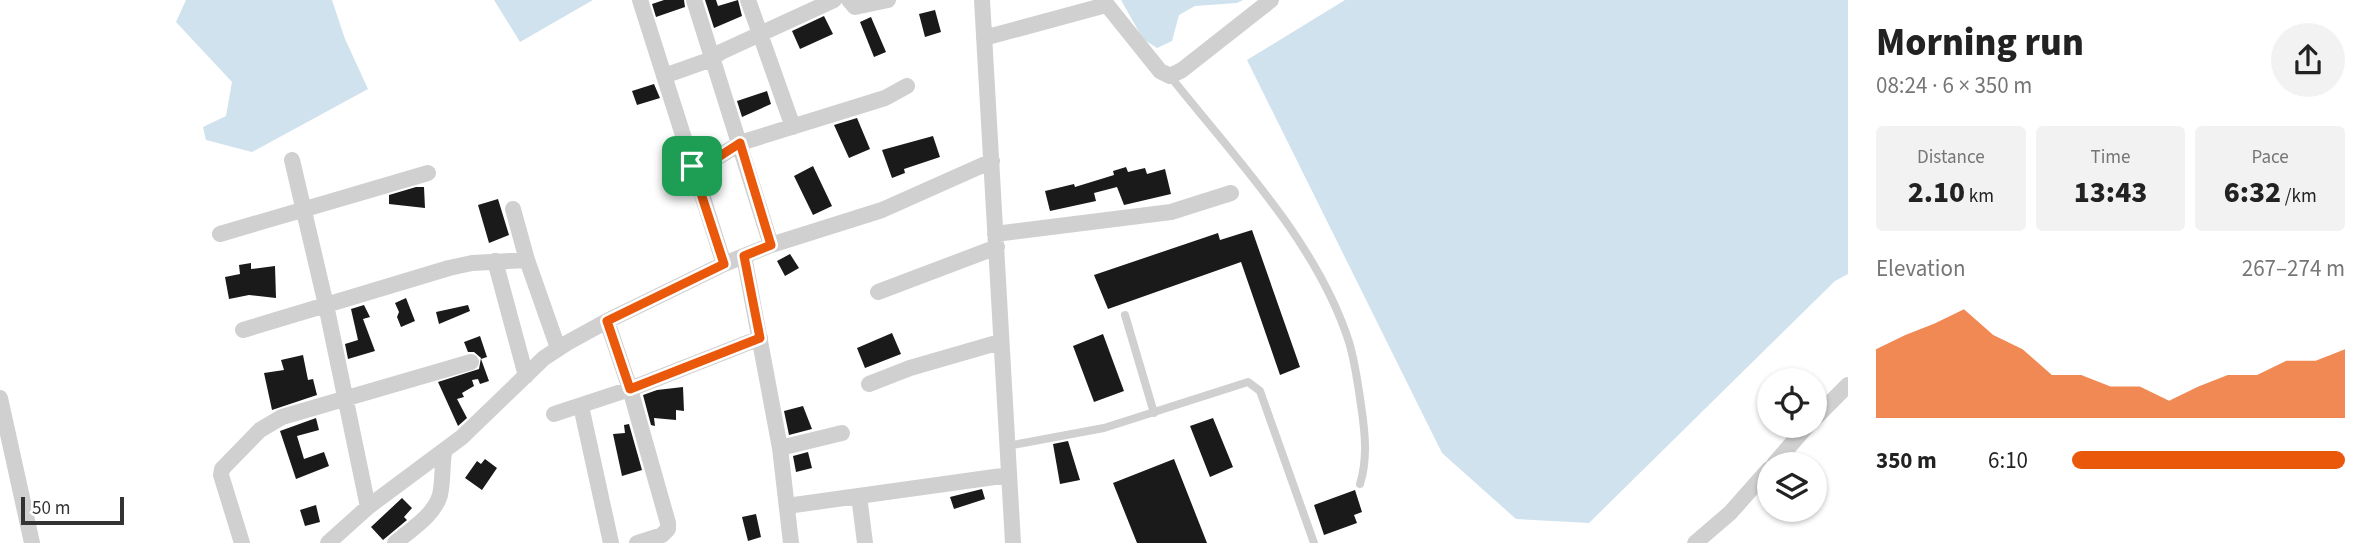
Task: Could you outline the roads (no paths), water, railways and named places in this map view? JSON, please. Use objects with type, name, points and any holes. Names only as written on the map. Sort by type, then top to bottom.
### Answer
[{"type":"street","points":[[640,0],[724,264]]},
{"type":"street","points":[[694,0],[771,245]]},
{"type":"street","points":[[748,0],[793,127]]},
{"type":"street","points":[[664,76],[712,59],[721,52],[834,0]]},
{"type":"street","points":[[849,0],[855,7],[888,0]]},
{"type":"street","points":[[982,0],[1012,543]]},
{"type":"street","points":[[984,38],[1104,3],[1160,71],[1170,76],[1182,70],[1271,0]]},
{"type":"street","points":[[692,166],[720,156],[740,143],[884,98],[907,86]]},
{"type":"street","points":[[292,160],[326,305],[368,508]]},
{"type":"street","points":[[328,543],[368,508],[462,437],[558,348],[724,264],[771,245],[882,209],[992,161]]},
{"type":"street","points":[[220,234],[428,173]]},
{"type":"street","points":[[878,292],[996,240],[1171,212],[1231,194]]},
{"type":"street","points":[[513,209],[527,260],[558,348]]},
{"type":"street","points":[[744,256],[780,448],[791,543]]},
{"type":"street","points":[[243,330],[449,268],[495,261],[527,260]]},
{"type":"street","points":[[495,261],[526,376]]},
{"type":"street","points":[[607,321],[630,389],[668,529],[662,535],[637,543]]},
{"type":"street","points":[[554,414],[630,389],[760,338]]},
{"type":"street","points":[[869,384],[909,368],[1000,342]]},
{"type":"street","points":[[242,543],[221,475],[225,464],[271,422],[471,362]]},
{"type":"street","points":[[1827,406],[1848,385]]},
{"type":"street","points":[[0,398],[32,543]]},
{"type":"street","points":[[581,406],[611,543]]},
{"type":"street","points":[[780,448],[842,433]]},
{"type":"street","points":[[1784,452],[1797,438]]},
{"type":"street","points":[[395,543],[431,512],[436,504],[440,495],[444,452]]},
{"type":"street","points":[[787,506],[1009,475]]},
{"type":"street","points":[[1695,543],[1730,513],[1757,483]]},
{"type":"street","points":[[859,496],[865,543]]},
{"type":"lane","points":[[1170,76],[1279,213],[1311,262],[1340,318],[1356,369],[1365,438],[1364,470],[1360,484]]},
{"type":"lane","points":[[1125,315],[1154,413]]},
{"type":"lane","points":[[1007,446],[1104,428],[1248,382],[1260,391],[1314,543]]},
{"type":"water","points":[[186,0],[332,0],[345,39],[368,89],[252,152],[206,140],[203,127],[226,116],[232,82],[176,22]]},
{"type":"water","points":[[494,0],[593,0],[520,42]]},
{"type":"water","points":[[1121,0],[1243,0],[1237,3],[1195,6],[1179,15],[1172,41],[1157,48],[1143,39]]},
{"type":"water","points":[[1345,0],[1848,0],[1848,274],[1835,281],[1589,523],[1516,519],[1442,453],[1247,60]]}]
